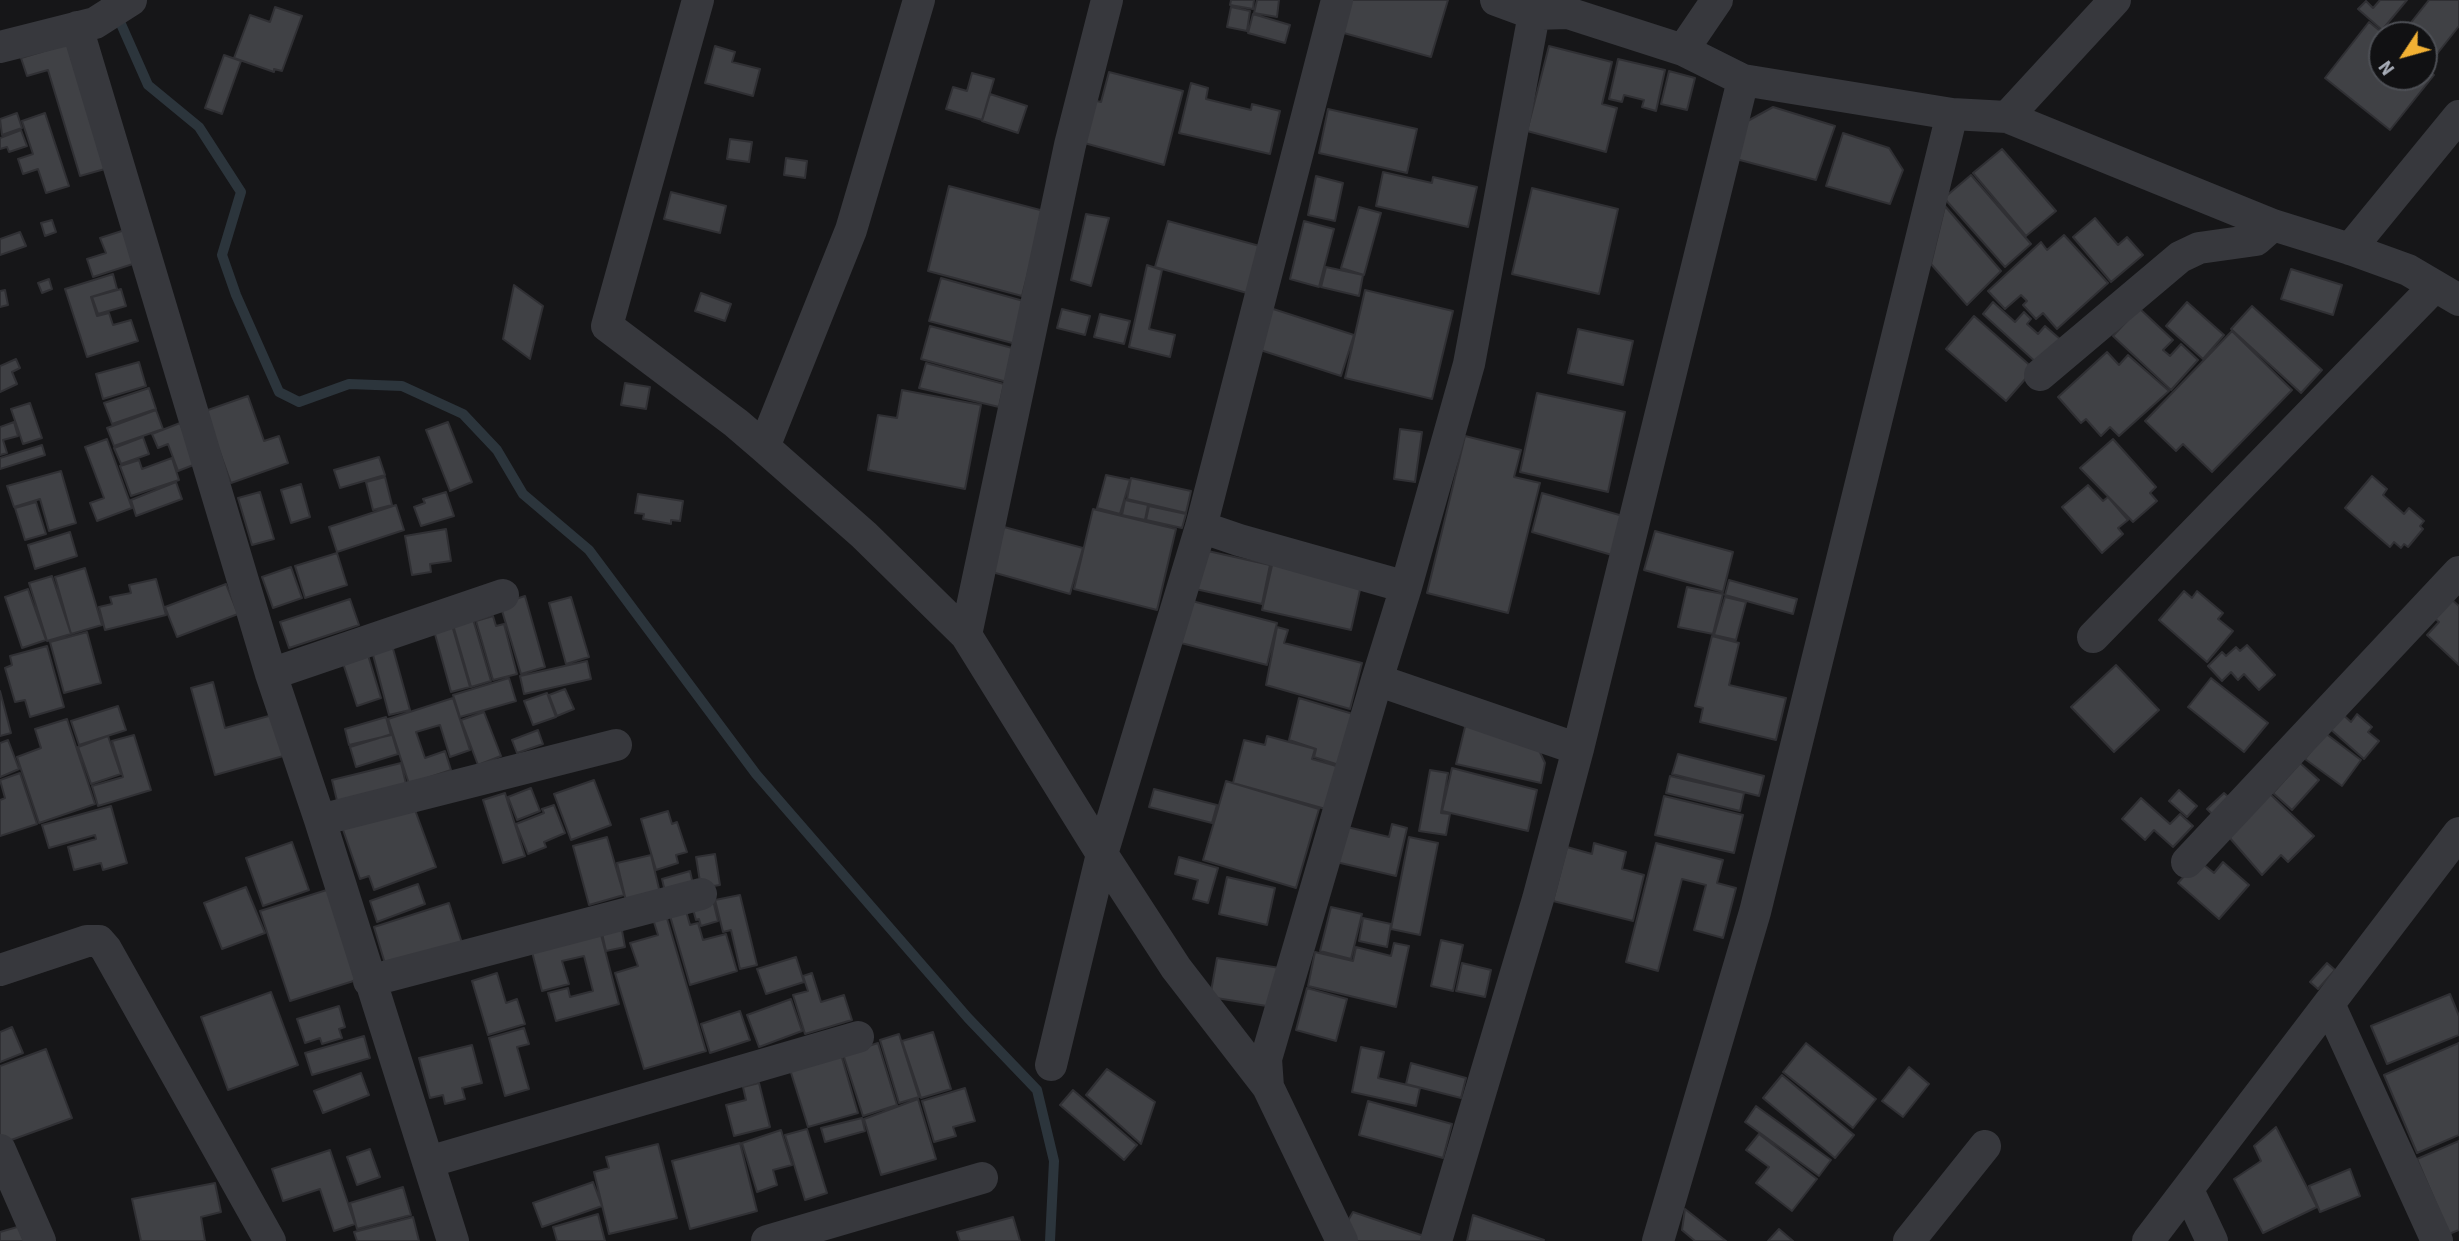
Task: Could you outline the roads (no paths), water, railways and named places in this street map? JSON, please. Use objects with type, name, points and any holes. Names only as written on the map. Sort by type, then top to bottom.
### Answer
[{"type":"street","points":[[0,47],[86,25],[131,0]]},
{"type":"street","points":[[698,0],[607,326],[764,447],[864,535],[966,635],[1176,968],[1268,1087],[1342,1241]]},
{"type":"street","points":[[764,447],[851,230],[919,0]]},
{"type":"street","points":[[966,635],[1070,145],[1107,0]]},
{"type":"street","points":[[1051,1065],[1102,854],[1201,527],[1337,0]]},
{"type":"street","points":[[1496,0],[1534,14],[1568,13],[1683,50],[1743,80],[1952,114],[2007,117],[2273,225],[2408,270],[2447,294],[2093,637]]},
{"type":"street","points":[[1683,50],[1717,0]]},
{"type":"street","points":[[2007,117],[2115,0]]},
{"type":"street","points":[[1268,1087],[1266,1059],[1469,364],[1534,14]]},
{"type":"street","points":[[86,25],[271,674],[453,1241]]},
{"type":"street","points":[[1436,1241],[1538,899],[1578,749],[1743,80]]},
{"type":"street","points":[[1658,1241],[1755,912],[1952,114]]},
{"type":"street","points":[[2350,249],[2459,117]]},
{"type":"street","points":[[2040,375],[2180,257],[2199,248],[2256,240],[2273,225]]},
{"type":"street","points":[[1201,527],[1406,587]]},
{"type":"street","points":[[2187,862],[2459,572]]},
{"type":"street","points":[[271,674],[503,595]]},
{"type":"street","points":[[1377,680],[1578,749]]},
{"type":"street","points":[[320,820],[616,745]]},
{"type":"street","points":[[2148,1241],[2459,833]]},
{"type":"street","points":[[369,981],[701,894]]},
{"type":"street","points":[[0,970],[87,941],[99,941],[106,948],[270,1241]]},
{"type":"street","points":[[2329,1004],[2437,1241]]},
{"type":"street","points":[[428,1163],[858,1037]]},
{"type":"street","points":[[1909,1241],[1985,1146]]},
{"type":"street","points":[[0,1150],[40,1241]]},
{"type":"street","points":[[767,1241],[982,1178]]},
{"type":"street","points":[[2188,1190],[2212,1241]]},
{"type":"waterway","points":[[117,15],[148,85],[199,127],[241,192],[222,255],[236,295],[279,392],[299,402],[349,384],[402,386],[463,414],[497,450],[523,494],[589,550],[756,774],[968,1018],[1037,1090],[1054,1161],[1050,1241]]}]
